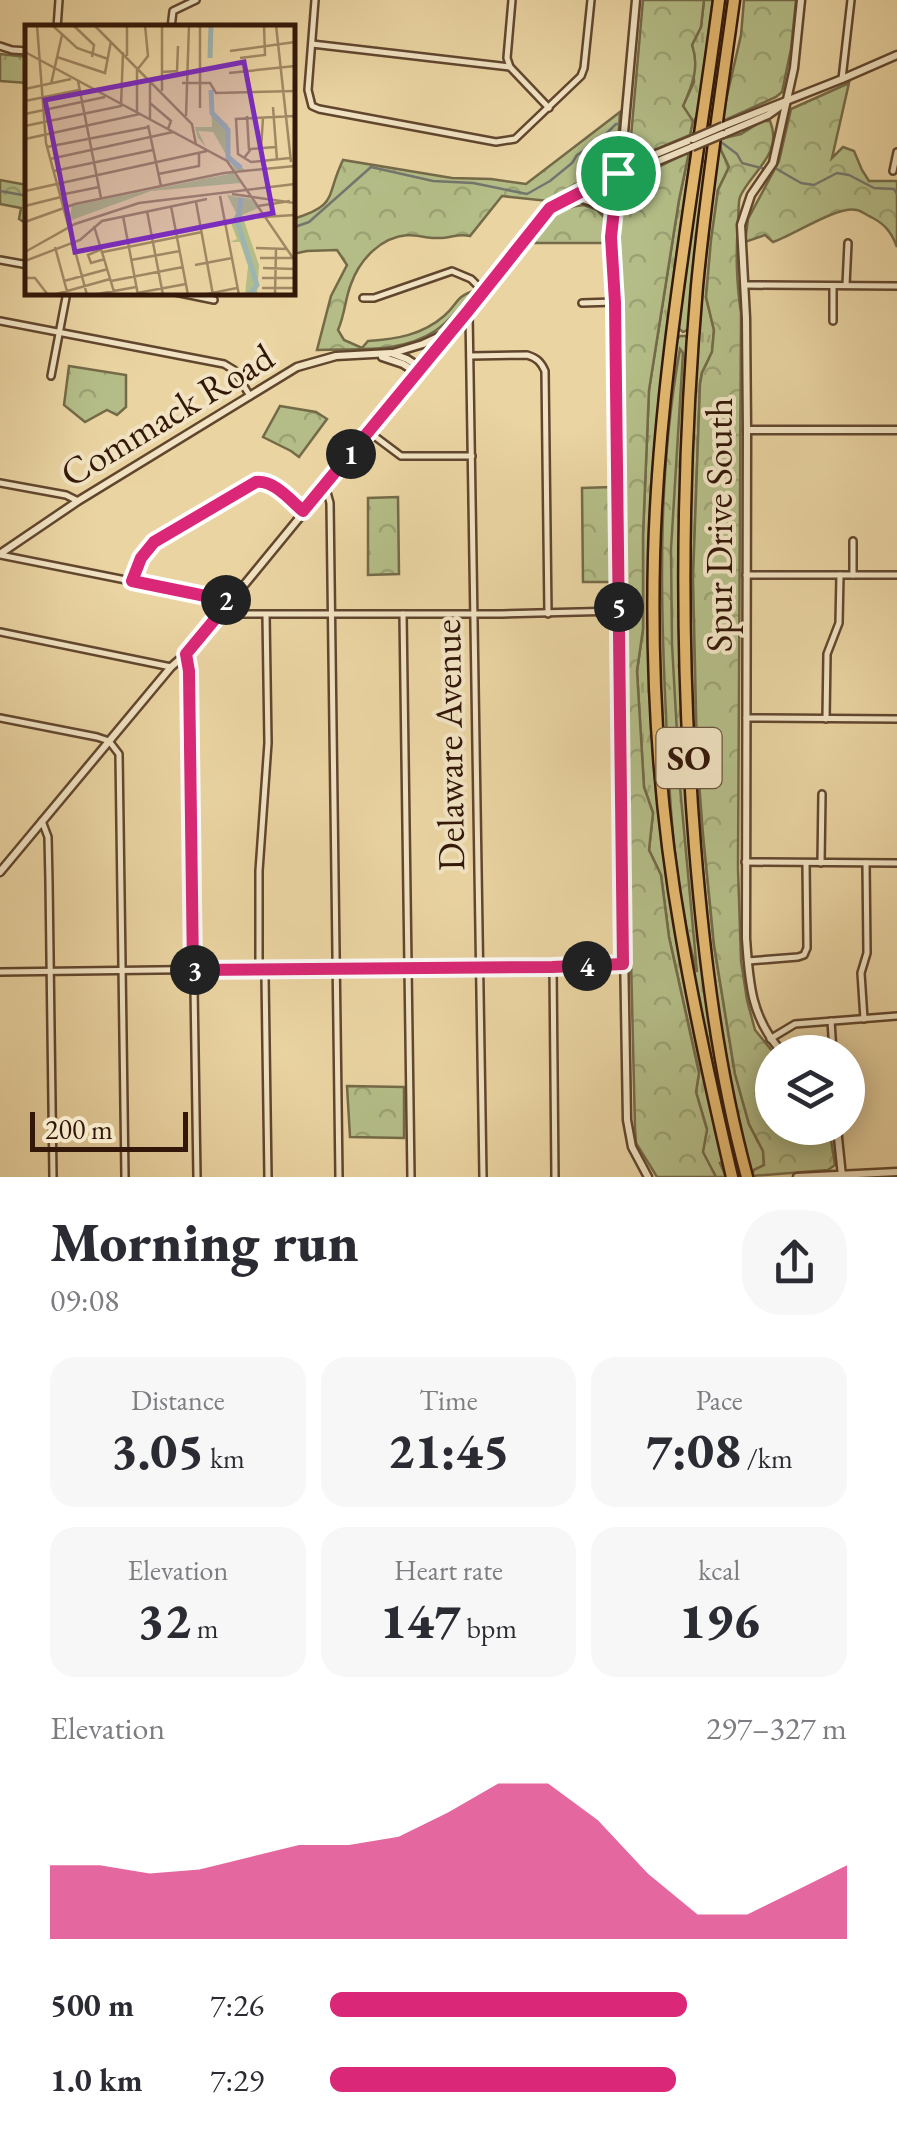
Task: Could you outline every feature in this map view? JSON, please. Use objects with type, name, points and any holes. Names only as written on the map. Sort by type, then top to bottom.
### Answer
[{"type":"highway","name":"SO","points":[[719,0],[664,402],[656,505],[654,613],[656,725],[673,882],[704,1056],[732,1177]]},
{"type":"highway","name":"SO","points":[[734,0],[698,282],[686,454],[683,590],[688,756],[703,929],[724,1074],[747,1177]]},
{"type":"street","points":[[57,25],[59,0]]},
{"type":"street","points":[[171,25],[173,10],[196,0]]},
{"type":"street","points":[[315,0],[308,90],[312,106],[496,142],[515,140],[581,76],[591,0]]},
{"type":"street","points":[[512,0],[507,58],[510,67],[549,108]]},
{"type":"street","points":[[636,0],[622,164],[611,237],[628,1135],[648,1177]]},
{"type":"street","name":"Spur Drive South","points":[[767,1035],[756,1013],[748,961],[746,318],[740,225],[751,195],[773,163],[794,68],[801,0]]},
{"type":"street","points":[[842,80],[851,0]]},
{"type":"street","points":[[312,44],[510,67]]},
{"type":"street","points":[[0,46],[25,52]]},
{"type":"street","points":[[0,872],[370,432],[550,208],[634,163],[692,143],[774,104],[897,55]]},
{"type":"street","points":[[893,171],[897,152]]},
{"type":"street","points":[[573,196],[612,215]]},
{"type":"street","points":[[846,286],[848,243]]},
{"type":"street","points":[[0,260],[25,264]]},
{"type":"street","points":[[363,298],[378,297],[452,270],[484,291]]},
{"type":"street","points":[[743,286],[897,286]]},
{"type":"street","points":[[833,286],[833,321]]},
{"type":"street","points":[[51,376],[66,295]]},
{"type":"street","points":[[190,295],[214,300]]},
{"type":"street","points":[[582,303],[615,302]]},
{"type":"street","name":"Delaware Avenue","points":[[468,311],[483,1177]]},
{"type":"street","points":[[0,321],[224,364],[234,370],[250,396]]},
{"type":"street","points":[[392,354],[452,330]]},
{"type":"street","name":"Commack Road","points":[[0,554],[78,501],[297,367],[336,356],[392,354],[407,358],[419,370]]},
{"type":"street","name":"Commack Road","points":[[375,355],[419,370]]},
{"type":"street","points":[[470,356],[527,355],[536,358],[545,372],[548,614]]},
{"type":"street","points":[[747,430],[897,430]]},
{"type":"street","points":[[370,432],[400,456],[472,456]]},
{"type":"street","points":[[132,581],[141,558],[154,542],[256,482],[273,486],[303,511]]},
{"type":"street","points":[[0,483],[66,495],[78,501]]},
{"type":"street","points":[[325,486],[330,504],[339,1177]]},
{"type":"street","points":[[853,541],[853,576]]},
{"type":"street","points":[[0,554],[230,601]]},
{"type":"street","points":[[746,575],[897,575]]},
{"type":"street","points":[[826,719],[827,654],[839,622],[840,576]]},
{"type":"street","points":[[219,614],[619,611]]},
{"type":"street","points":[[404,614],[411,1177]]},
{"type":"street","points":[[266,615],[268,743],[259,871],[260,962],[266,976],[268,1177]]},
{"type":"street","points":[[0,632],[170,667]]},
{"type":"street","points":[[186,654],[197,1177]]},
{"type":"street","points":[[0,718],[97,737],[109,741],[119,754],[124,1177]]},
{"type":"street","points":[[746,718],[897,719]]},
{"type":"street","points":[[821,862],[822,794]]},
{"type":"street","points":[[42,820],[48,837],[53,1177]]},
{"type":"street","points":[[746,862],[897,863]]},
{"type":"street","points":[[748,961],[798,958],[804,954],[806,863]]},
{"type":"street","points":[[864,1018],[866,863]]},
{"type":"street","points":[[0,972],[623,964]]},
{"type":"street","points":[[552,967],[555,1177]]},
{"type":"street","points":[[778,1035],[795,1024],[897,1016]]},
{"type":"street","points":[[830,1021],[831,1035]]},
{"type":"street","points":[[839,1145],[842,1176]]},
{"type":"street","points":[[797,1177],[897,1173]]},
{"type":"street","points":[[874,1177],[897,1173]]},
{"type":"green space","points":[[643,0],[704,0],[701,27],[692,45],[694,76],[683,106],[693,121],[690,135],[638,157],[630,148]]},
{"type":"green space","points":[[704,0],[713,0],[695,132],[690,135],[692,122],[683,106],[694,82],[692,45],[701,27]]},
{"type":"green space","points":[[744,0],[796,0],[791,49],[782,92],[721,122],[741,35]]},
{"type":"green space","points":[[0,54],[25,57],[25,83],[0,81]]},
{"type":"green space","points":[[849,83],[832,158],[843,147],[854,151],[869,181],[897,181],[897,247],[880,223],[861,211],[849,210],[773,242],[765,235],[745,242],[748,219],[779,161],[791,109]]},
{"type":"green space","points":[[620,112],[613,168],[548,201],[502,196],[470,236],[408,235],[380,245],[355,275],[338,330],[344,340],[362,348],[368,341],[409,335],[436,322],[473,291],[440,327],[393,347],[317,350],[331,296],[347,265],[337,250],[295,254],[295,218],[324,204],[343,160],[452,178],[526,184]]},
{"type":"green space","points":[[762,121],[770,121],[773,133],[769,153],[740,197],[737,244],[741,313],[738,868],[741,961],[747,1000],[759,1035],[755,1035],[755,1136],[735,1074],[714,945],[697,756],[693,578],[700,384],[712,352],[714,330],[706,297],[718,190],[729,167],[720,139],[741,134]]},
{"type":"green space","points":[[720,139],[729,167],[718,190],[706,297],[714,330],[712,352],[700,384],[693,578],[697,756],[714,945],[735,1074],[755,1145],[763,1151],[764,1165],[751,1176],[725,1050],[706,921],[694,790],[688,659],[689,527],[694,396]]},
{"type":"green space","points":[[693,151],[655,440],[648,568],[650,695],[656,791],[670,898],[723,1162],[720,1163],[726,1177],[716,1177],[702,1152],[707,1129],[696,1092],[699,1072],[669,937],[661,875],[649,850],[653,813],[644,787],[637,671],[643,629],[649,390],[679,200],[689,152]]},
{"type":"green space","points":[[689,152],[649,390],[643,629],[637,671],[644,787],[653,813],[649,850],[661,875],[669,937],[699,1073],[696,1092],[707,1130],[703,1152],[716,1177],[657,1177],[636,1143],[635,1128],[618,244],[624,184]]},
{"type":"green space","points":[[701,161],[707,162],[689,329],[683,332],[678,328]]},
{"type":"green space","points":[[0,180],[25,185],[25,223],[19,219],[21,208],[0,204]]},
{"type":"green space","points":[[584,205],[605,218],[606,243],[534,243],[553,216]]},
{"type":"green space","points":[[680,336],[688,340],[679,510],[685,786],[695,894],[738,1161],[733,1162],[686,929],[671,835],[661,732],[658,564],[665,451],[676,340]]},
{"type":"green space","points":[[680,349],[683,353],[671,549],[672,644],[697,972],[674,844],[663,623],[664,486]]},
{"type":"green space","points":[[69,366],[126,375],[126,407],[117,415],[107,410],[85,422],[64,405]]},
{"type":"green space","points":[[280,406],[316,412],[327,419],[299,457],[263,437]]},
{"type":"green space","points":[[611,487],[611,582],[583,582],[582,488]]},
{"type":"green space","points":[[398,497],[399,574],[368,575],[368,498]]},
{"type":"green space","points":[[347,1086],[404,1087],[404,1138],[350,1137]]},
{"type":"green space","points":[[760,1145],[832,1145],[835,1165],[828,1170],[751,1176],[764,1165]]},
{"type":"waterway","points":[[295,227],[309,222],[371,167],[433,181],[473,183],[527,194],[550,181],[577,155],[620,124]]},
{"type":"waterway","points":[[721,142],[742,163],[765,169]]},
{"type":"waterway","points":[[775,168],[801,183],[814,185],[837,173],[874,188],[894,189],[897,194]]},
{"type":"waterway","points":[[0,191],[25,195]]},
{"type":"route","points":[[618,173],[611,237],[623,964],[193,970],[186,654],[230,601],[132,581],[141,558],[154,542],[256,482],[273,486],[303,511],[550,208],[618,173]]}]
